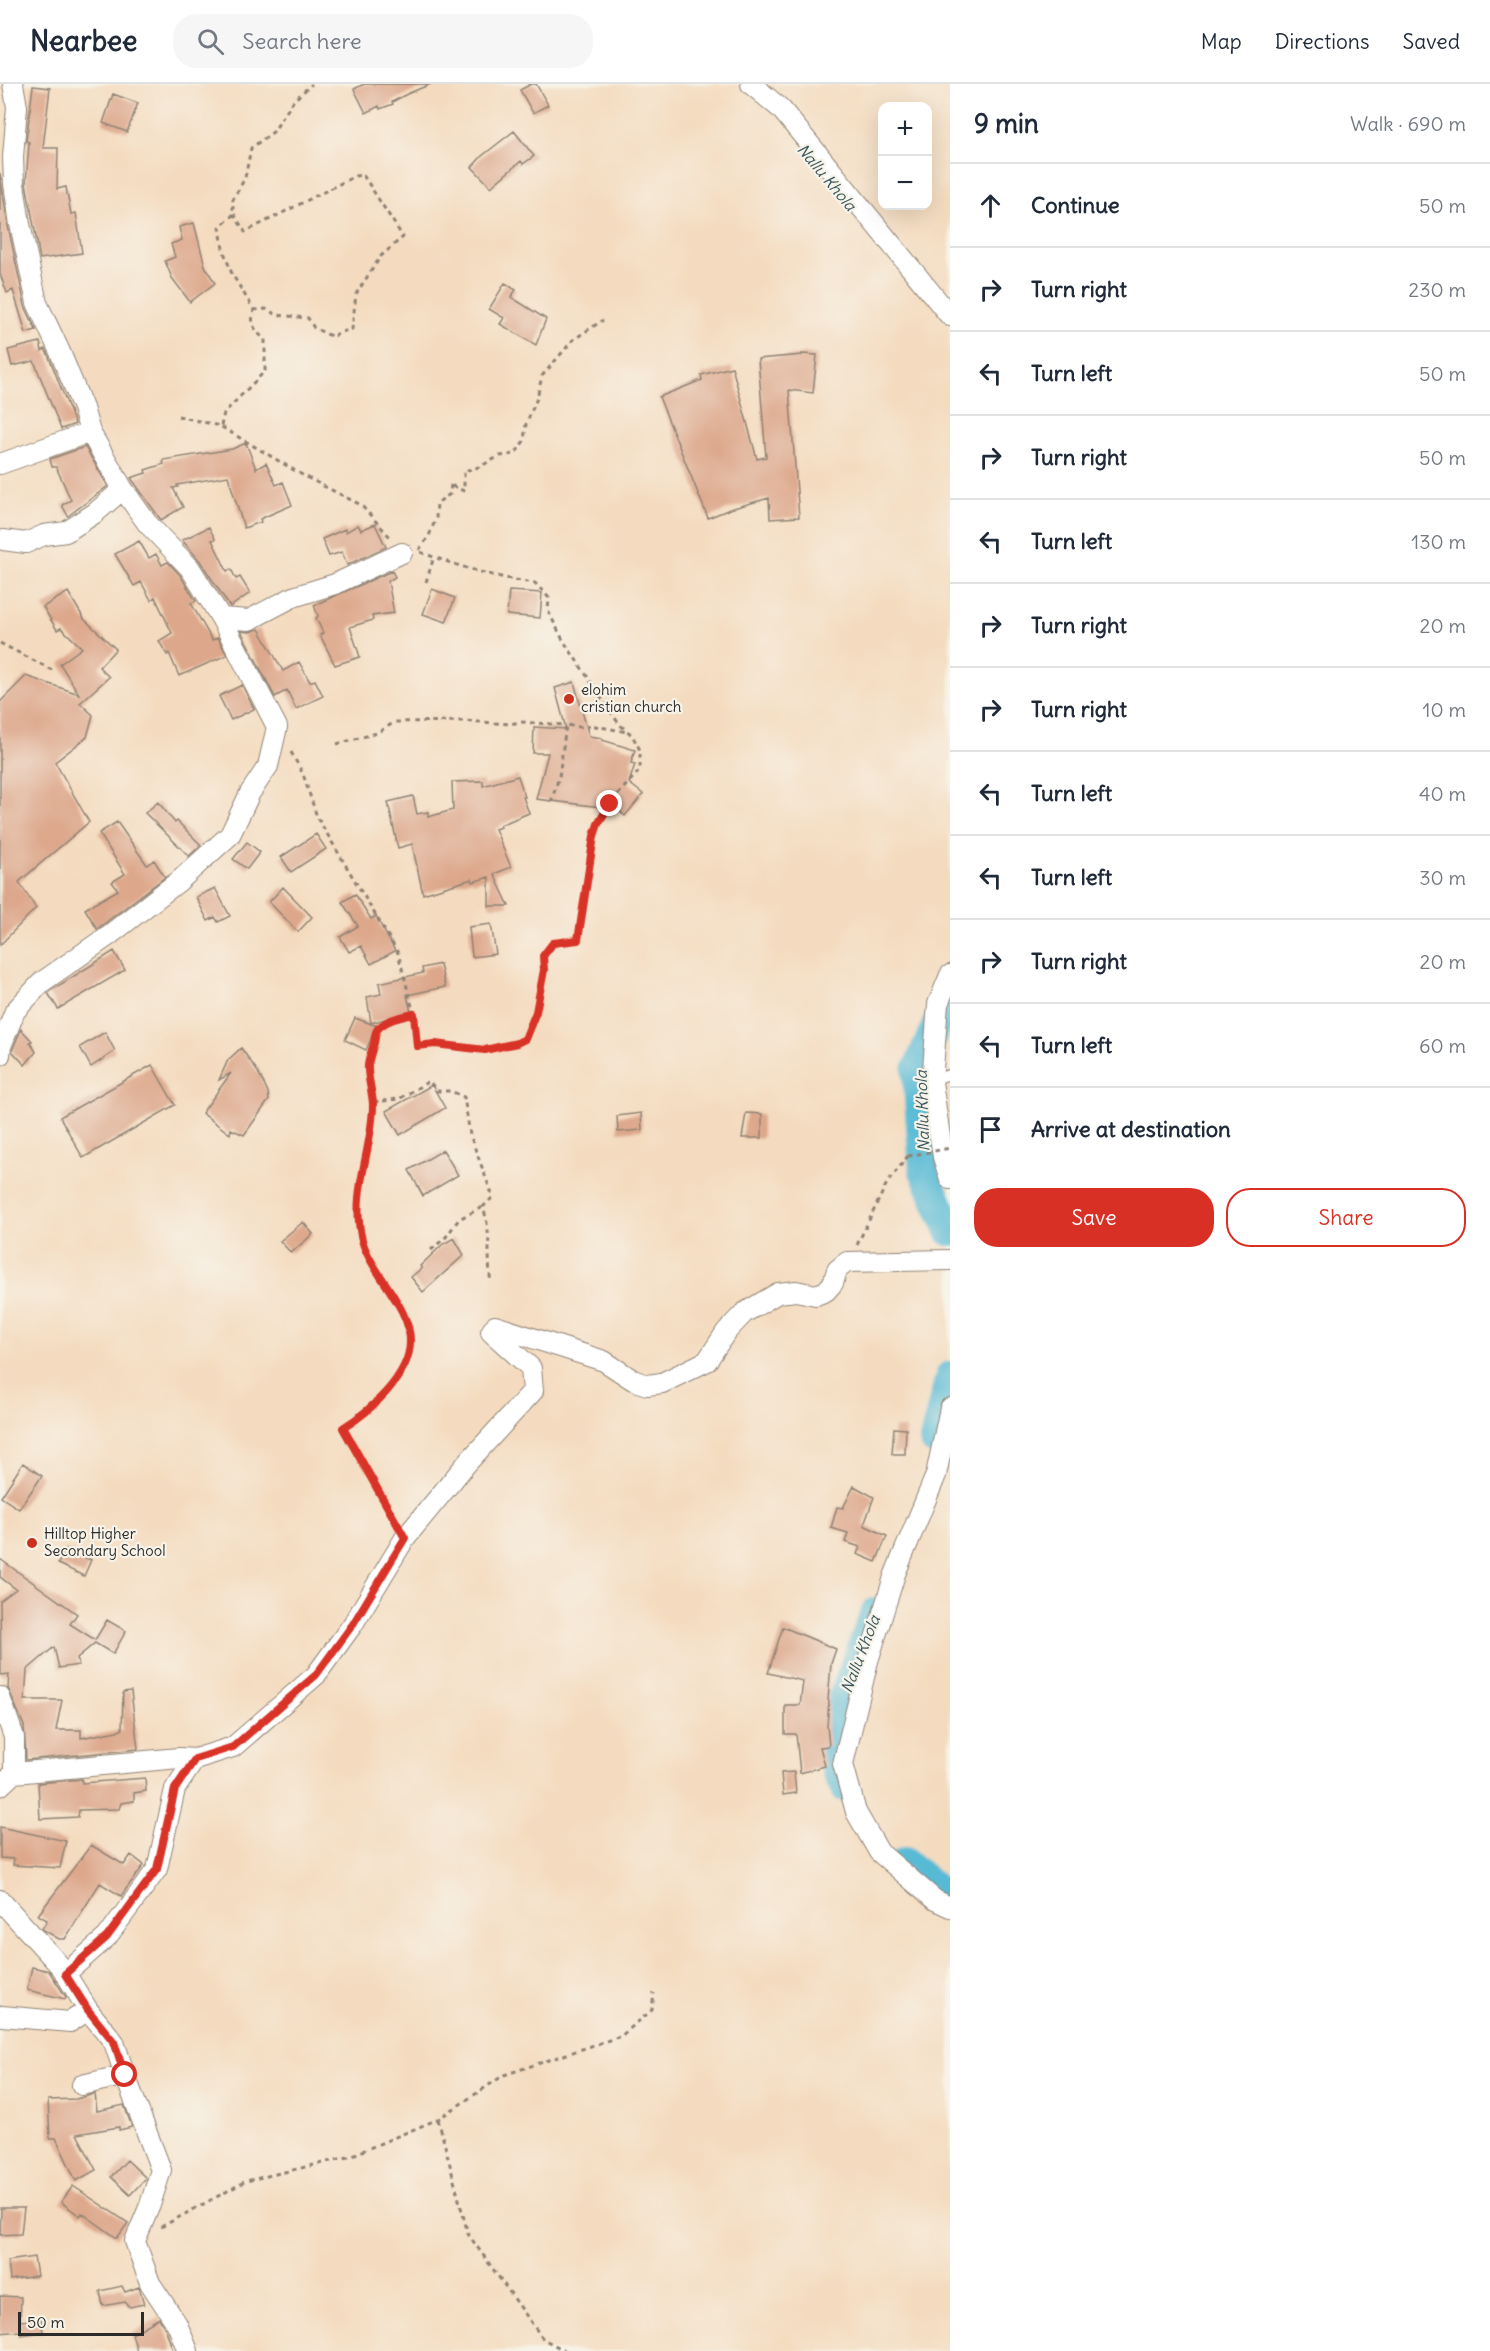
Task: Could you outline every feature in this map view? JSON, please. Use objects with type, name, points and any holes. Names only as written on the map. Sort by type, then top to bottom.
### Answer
[{"type":"street","points":[[0,1055],[15,1011],[42,982],[135,916],[179,881],[230,835],[250,793],[268,766],[277,727],[221,618],[189,568],[147,523],[123,489],[90,432],[83,408],[60,352],[37,303],[20,224],[14,183],[13,157],[17,107],[13,84]]},
{"type":"street","points":[[751,84],[781,109],[950,316]]},
{"type":"street","points":[[0,464],[90,432]]},
{"type":"street","points":[[3,540],[26,543],[44,535],[66,532],[95,513],[123,489]]},
{"type":"street","points":[[221,618],[249,620],[293,597],[335,584],[410,552]]},
{"type":"street","points":[[950,975],[938,1004],[932,1082],[944,1157],[950,1179]]},
{"type":"street","points":[[0,1697],[14,1737],[7,1780],[179,1758],[195,1759],[233,1747],[316,1675],[353,1624],[405,1538],[467,1462],[533,1390],[531,1368],[491,1332],[495,1326],[604,1361],[633,1380],[647,1385],[662,1383],[706,1362],[726,1332],[744,1313],[778,1293],[796,1291],[816,1295],[826,1291],[833,1283],[837,1270],[847,1262],[950,1260]]},
{"type":"street","points":[[950,1408],[936,1475],[895,1574],[868,1661],[843,1764],[856,1812],[879,1852],[935,1900],[950,1907]]},
{"type":"street","points":[[65,1974],[107,1937],[157,1869],[175,1789],[195,1759]]},
{"type":"street","points":[[0,1900],[62,1968],[88,2010],[114,2042],[161,2170],[135,2241],[150,2283],[177,2324],[188,2351]]},
{"type":"street","points":[[2,2016],[70,2022],[88,2010]]},
{"type":"street","points":[[82,2085],[125,2075]]},
{"type":"lane","points":[[932,1082],[950,1074]]},
{"type":"path","points":[[254,310],[266,309],[277,315],[308,318],[314,328],[333,337],[352,329],[356,294],[381,256],[403,237],[363,175],[355,176],[245,232],[234,214],[232,201],[245,178],[251,148],[273,132],[294,100],[312,84]]},
{"type":"path","points":[[234,214],[220,227],[223,249],[232,274],[254,310]]},
{"type":"path","points":[[221,426],[224,413],[265,371],[265,339],[256,332],[251,318],[254,310]]},
{"type":"path","points":[[410,552],[429,537],[436,518],[438,503],[450,494],[451,483],[454,487],[464,491],[464,471],[500,456],[515,454],[525,441],[526,424],[537,398],[542,376],[573,340],[603,320]]},
{"type":"path","points":[[178,416],[221,426],[304,476],[361,505],[410,552],[434,557],[470,570],[535,583],[549,598],[548,611],[563,640],[618,724],[629,733],[640,750],[640,770],[610,804],[598,824],[590,859],[578,940],[553,943],[543,956],[544,970],[536,1012],[525,1039],[485,1050],[435,1044],[417,1046],[414,1014],[398,953],[317,817],[303,774],[277,727]]},
{"type":"path","points":[[426,582],[434,557]]},
{"type":"path","points":[[0,643],[54,671]]},
{"type":"path","points":[[337,744],[377,733],[395,722],[465,721],[510,724],[520,722],[587,728],[590,725],[629,733]]},
{"type":"path","points":[[551,802],[559,777],[566,725]]},
{"type":"path","points":[[405,1538],[343,1428],[359,1418],[389,1389],[407,1361],[410,1342],[406,1322],[363,1243],[357,1214],[359,1188],[372,1118],[373,1102],[368,1066],[377,1030],[390,1020],[414,1014]]},
{"type":"path","points":[[373,1102],[399,1100],[429,1081],[438,1091],[452,1090],[464,1097],[470,1135],[493,1197],[483,1207],[459,1219],[446,1237],[430,1250]]},
{"type":"path","points":[[847,1262],[863,1236],[887,1183],[909,1156],[950,1148]]},
{"type":"path","points":[[483,1207],[491,1252],[488,1266],[491,1283]]},
{"type":"path","points":[[135,2241],[246,2181],[348,2157],[438,2119],[504,2074],[621,2036],[652,2010],[654,1993]]},
{"type":"path","points":[[438,2119],[468,2234],[543,2339],[566,2351]]},
{"type":"building","points":[[364,84],[431,84],[407,94],[392,102],[393,104],[380,109],[379,106],[366,113],[354,89]]},
{"type":"building","points":[[536,84],[548,105],[533,113],[520,90]]},
{"type":"building","points":[[33,86],[50,88],[43,148],[58,148],[57,189],[66,187],[71,214],[76,213],[82,253],[40,259],[26,183],[29,142],[26,141]]},
{"type":"building","points":[[113,94],[138,103],[127,132],[103,123]]},
{"type":"building","points":[[514,131],[534,156],[523,164],[521,161],[491,187],[472,167],[482,156]]},
{"type":"building","points":[[0,173],[8,226],[25,306],[36,330],[26,333],[13,290],[7,293],[0,274]]},
{"type":"building","points":[[194,223],[205,266],[215,283],[190,302],[172,278],[165,261],[175,257],[171,244],[182,240],[179,227]]},
{"type":"building","points":[[505,283],[516,290],[511,297],[546,319],[536,345],[500,324],[504,318],[489,309]]},
{"type":"building","points":[[40,342],[42,351],[45,349],[49,357],[75,424],[61,429],[34,361],[12,366],[8,350]]},
{"type":"building","points":[[802,354],[817,355],[813,393],[789,390],[799,517],[770,519],[769,498],[708,518],[659,397],[702,380],[701,375],[732,367],[757,459],[766,457],[758,359]]},
{"type":"building","points":[[246,443],[256,469],[266,463],[276,485],[283,482],[292,505],[260,519],[261,522],[244,528],[228,476],[177,485],[178,487],[173,488],[183,507],[161,520],[131,478],[146,473],[145,470],[164,464],[163,460],[232,449]]},
{"type":"building","points":[[85,447],[108,486],[68,516],[62,505],[71,500],[56,467],[52,467],[50,459]]},
{"type":"building","points":[[375,524],[386,547],[347,565],[342,552],[329,556],[322,539],[345,529],[346,532],[358,525],[361,530]]},
{"type":"building","points":[[209,527],[215,539],[212,540],[227,571],[231,569],[236,579],[240,577],[250,593],[230,607],[200,561],[182,540]]},
{"type":"building","points":[[139,541],[149,558],[156,554],[162,565],[168,562],[180,575],[196,601],[191,603],[212,640],[218,638],[227,655],[179,676],[169,653],[167,655],[159,641],[172,633],[155,597],[151,600],[141,582],[134,586],[115,554]]},
{"type":"building","points":[[392,571],[395,577],[388,581],[394,613],[372,616],[373,620],[350,627],[360,657],[335,665],[320,635],[323,633],[316,618],[318,616],[314,605]]},
{"type":"building","points":[[432,589],[455,598],[446,622],[423,614]]},
{"type":"building","points":[[509,591],[542,593],[540,618],[507,615]]},
{"type":"building","points":[[68,592],[84,619],[116,649],[99,667],[109,677],[80,703],[93,715],[87,737],[55,762],[89,822],[19,882],[36,908],[0,945],[0,702],[26,676],[79,694],[60,664],[82,648],[61,628],[57,630],[43,607]]},
{"type":"building","points":[[259,629],[283,671],[299,662],[310,682],[315,680],[323,696],[296,709],[287,690],[275,697],[241,631],[249,632]]},
{"type":"building","points":[[574,682],[589,736],[602,738],[602,740],[635,750],[631,763],[635,764],[629,783],[643,794],[625,816],[617,809],[536,799],[548,753],[533,753],[534,727],[566,729],[555,688]]},
{"type":"building","points":[[242,685],[254,709],[231,720],[219,696]]},
{"type":"building","points":[[518,776],[529,813],[495,829],[511,867],[494,874],[509,906],[489,906],[489,877],[473,882],[472,879],[423,894],[412,844],[398,848],[388,802],[413,796],[417,814],[428,812],[428,817],[453,810],[452,782],[483,781],[483,786]]},
{"type":"building","points":[[158,802],[175,823],[177,821],[201,845],[189,856],[145,813]]},
{"type":"building","points":[[117,822],[147,865],[154,860],[165,877],[97,929],[85,909],[118,890],[112,882],[125,874],[99,833]]},
{"type":"building","points":[[316,834],[326,849],[291,872],[281,857]]},
{"type":"building","points":[[247,842],[260,852],[247,869],[233,859]]},
{"type":"building","points":[[283,887],[312,917],[298,932],[269,902]]},
{"type":"building","points":[[215,888],[230,916],[218,922],[215,917],[208,921],[196,897]]},
{"type":"building","points":[[355,894],[371,919],[376,916],[395,951],[371,964],[361,946],[349,952],[340,937],[358,926],[342,902]]},
{"type":"building","points":[[491,924],[496,954],[472,957],[469,927]]},
{"type":"building","points":[[114,951],[125,970],[58,1009],[48,993]]},
{"type":"building","points":[[440,964],[445,987],[407,995],[411,1012],[371,1023],[367,997],[381,994],[379,983],[423,973],[422,968]]},
{"type":"building","points":[[355,1018],[377,1026],[366,1050],[345,1040]]},
{"type":"building","points":[[21,1029],[32,1041],[30,1042],[36,1052],[25,1065],[12,1051]]},
{"type":"building","points":[[105,1032],[115,1051],[91,1067],[80,1047]]},
{"type":"building","points":[[241,1048],[258,1072],[268,1092],[269,1100],[244,1135],[231,1129],[230,1134],[202,1113],[231,1073],[219,1080],[228,1060]]},
{"type":"building","points":[[152,1065],[175,1105],[83,1158],[60,1117]]},
{"type":"building","points":[[432,1085],[445,1108],[400,1135],[386,1111]]},
{"type":"building","points":[[641,1113],[642,1130],[618,1132],[617,1116]]},
{"type":"building","points":[[746,1113],[762,1114],[762,1138],[742,1138]]},
{"type":"building","points":[[443,1150],[458,1175],[423,1196],[409,1170]]},
{"type":"building","points":[[303,1222],[313,1234],[291,1253],[280,1241]]},
{"type":"building","points":[[454,1238],[464,1255],[423,1292],[411,1277],[443,1244]]},
{"type":"building","points":[[894,1428],[906,1429],[905,1454],[892,1454]]},
{"type":"building","points":[[23,1463],[42,1476],[19,1509],[1,1497]]},
{"type":"building","points":[[854,1486],[874,1497],[864,1525],[887,1536],[876,1562],[857,1554],[860,1547],[845,1542],[848,1533],[831,1528],[837,1507],[843,1508]]},
{"type":"building","points":[[65,1549],[91,1560],[84,1576],[58,1564]]},
{"type":"building","points":[[0,1559],[77,1614],[70,1624],[95,1640],[107,1620],[126,1631],[113,1654],[95,1643],[77,1658],[79,1665],[59,1668],[54,1647],[27,1670],[25,1700],[62,1700],[56,1730],[81,1730],[81,1738],[122,1730],[123,1692],[131,1691],[138,1749],[26,1760],[24,1726],[8,1688],[9,1674],[1,1675],[0,1601],[16,1589],[0,1577]]},
{"type":"building","points":[[783,1627],[836,1649],[831,1664],[828,1700],[829,1746],[820,1747],[825,1766],[800,1773],[796,1734],[785,1734],[785,1705],[800,1705],[803,1681],[768,1673]]},
{"type":"building","points":[[794,1772],[796,1793],[783,1795],[781,1773]]},
{"type":"building","points":[[145,1778],[146,1791],[134,1793],[134,1801],[121,1803],[119,1809],[79,1810],[78,1817],[40,1819],[38,1783],[82,1779],[82,1783]]},
{"type":"building","points":[[0,1827],[66,1841],[60,1868],[13,1865],[14,1859],[0,1858]]},
{"type":"building","points":[[91,1845],[124,1865],[131,1855],[144,1865],[121,1896],[100,1883],[65,1939],[59,1939],[42,1929],[47,1920],[38,1915]]},
{"type":"building","points":[[32,1967],[49,1971],[66,1997],[65,1999],[27,1990]]},
{"type":"building","points":[[95,2094],[97,2111],[124,2105],[132,2127],[77,2134],[96,2170],[76,2181],[56,2138],[50,2138],[48,2100],[76,2099]]},
{"type":"building","points":[[127,2160],[146,2178],[130,2195],[111,2177]]},
{"type":"building","points":[[73,2186],[128,2223],[117,2238],[82,2213],[80,2216],[61,2202]]},
{"type":"building","points":[[1,2208],[24,2208],[21,2234],[0,2235]]},
{"type":"building","points":[[34,2257],[37,2276],[10,2280],[8,2261]]},
{"type":"building","points":[[122,2286],[125,2292],[139,2287],[144,2304],[130,2307],[125,2302],[103,2306],[100,2291]]},
{"type":"building","points":[[0,2296],[21,2297],[20,2321],[41,2319],[43,2332],[21,2335],[20,2331],[0,2333]]},
{"type":"building","points":[[159,2318],[173,2351],[137,2351],[132,2334]]},
{"type":"waterway","name":"Nallu Khola","points":[[941,1015],[917,1070],[924,1171],[950,1231]]},
{"type":"waterway","name":"Nallu Khola","points":[[934,1440],[950,1376]]},
{"type":"waterway","name":"Nallu Khola","points":[[844,1787],[836,1769],[838,1710],[875,1613]]},
{"type":"waterway","name":"Nallu Khola","points":[[905,1862],[936,1889],[950,1896]]},
{"type":"place","name":"elohim cristian church","points":[[569,699]]},
{"type":"place","name":"Hilltop Higher Secondary School","points":[[32,1543]]},
{"type":"route","points":[[125,2075],[114,2042],[88,2010],[65,1974],[107,1937],[157,1869],[175,1789],[195,1759],[233,1747],[316,1675],[353,1624],[405,1538],[343,1428],[359,1418],[389,1389],[407,1361],[410,1342],[406,1322],[363,1243],[357,1214],[359,1188],[372,1118],[373,1102],[368,1066],[377,1030],[390,1020],[414,1014],[417,1046],[435,1044],[467,1046],[485,1050],[525,1039],[536,1012],[544,970],[543,956],[553,943],[578,940],[594,836],[610,804]]}]
